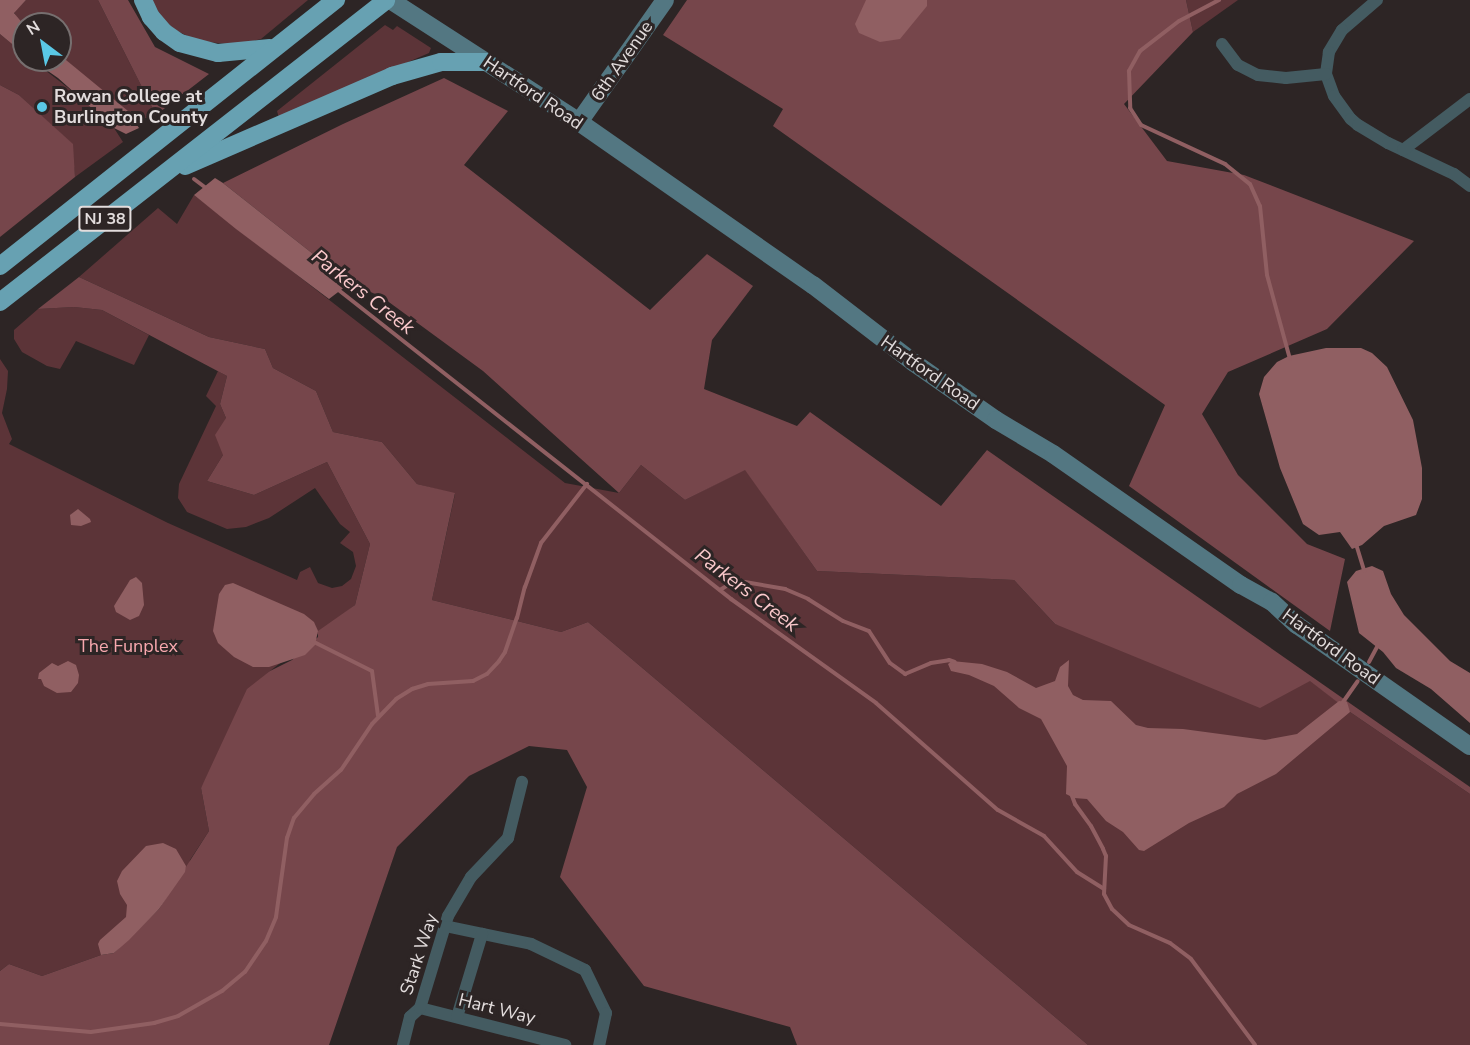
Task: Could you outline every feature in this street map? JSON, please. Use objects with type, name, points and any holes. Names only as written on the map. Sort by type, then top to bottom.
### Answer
[{"type":"highway","points":[[143,0],[151,16],[164,32],[180,43],[219,52],[272,48]]},
{"type":"highway","name":"NJ 38","points":[[0,266],[272,48],[336,0]]},
{"type":"highway","name":"NJ 38","points":[[0,302],[388,0]]},
{"type":"highway","points":[[159,177],[392,76],[441,62],[487,62]]},
{"type":"street","name":"Hartford Road","points":[[388,0],[579,122],[813,285],[913,362],[996,420],[1053,454],[1241,585],[1272,602],[1297,625],[1470,746]]},
{"type":"street","name":"6th Avenue","points":[[579,122],[665,0]]},
{"type":"street","points":[[1377,0],[1342,30],[1329,52],[1326,74],[1334,96],[1351,119],[1403,150],[1442,168],[1470,186]]},
{"type":"street","points":[[1222,44],[1238,65],[1258,75],[1286,78],[1326,74]]},
{"type":"street","points":[[1403,150],[1470,99]]},
{"type":"street","name":"Stark Way","points":[[403,1045],[410,1017],[420,1008],[445,926],[471,877],[508,838],[522,782]]},
{"type":"street","points":[[445,926],[531,944],[585,970],[606,1013],[599,1045]]},
{"type":"street","points":[[458,1017],[482,934]]},
{"type":"street","name":"Hart Way","points":[[420,1008],[565,1045]]},
{"type":"green space","points":[[26,0],[98,0],[156,115],[136,121],[72,65],[72,12],[14,12]]},
{"type":"green space","points":[[151,0],[308,0],[261,39],[238,45],[198,41],[175,30],[163,19]]},
{"type":"green space","points":[[1186,0],[1238,0],[1193,32]]},
{"type":"green space","points":[[385,25],[393,30],[397,26],[431,48],[429,53],[279,118],[277,111]]},
{"type":"green space","points":[[0,34],[12,44],[12,72],[48,72],[114,128],[123,142],[75,177],[72,144],[19,95],[0,85]]},
{"type":"green space","points":[[194,195],[565,483],[619,493],[641,465],[685,500],[745,469],[817,571],[1014,580],[1055,624],[1310,680],[1350,712],[1470,794],[1470,1045],[1088,1045],[588,622],[561,632],[432,600],[455,494],[417,484],[382,442],[333,432],[316,391],[273,368],[265,349],[209,337],[79,277],[158,208],[177,224]]},
{"type":"green space","points":[[74,307],[102,310],[149,335],[134,365],[76,341],[60,369],[47,366],[22,352],[14,339],[14,330],[38,309]]},
{"type":"green space","name":"The Funplex","points":[[0,359],[8,371],[2,413],[12,439],[9,444],[168,523],[297,580],[300,572],[310,567],[318,583],[332,588],[342,586],[351,579],[356,566],[353,552],[340,543],[350,532],[340,524],[315,488],[269,518],[246,527],[227,529],[187,512],[178,498],[179,484],[216,406],[206,396],[218,371],[227,376],[220,404],[226,418],[223,455],[207,481],[254,495],[327,462],[370,544],[355,605],[270,671],[201,788],[209,831],[190,860],[189,873],[101,955],[42,976],[9,964],[0,971]]},
{"type":"shaded area","points":[[0,0],[26,0],[15,12],[12,12],[12,44],[0,34]]},
{"type":"shaded area","points":[[98,0],[128,0],[155,47],[209,74],[156,115]]},
{"type":"shaded area","points":[[687,0],[1186,0],[1193,32],[1124,104],[1167,161],[1244,175],[1414,241],[1327,329],[1228,372],[1202,414],[1238,475],[1307,544],[1345,559],[1330,631],[1129,486],[1165,405],[773,126],[783,109],[663,35]]},
{"type":"shaded area","points":[[866,0],[927,0],[927,6],[900,39],[880,42],[859,33],[855,24]]},
{"type":"shaded area","points":[[72,65],[128,111],[139,128],[126,134],[114,128],[49,72],[72,72]]},
{"type":"shaded area","points":[[444,78],[508,111],[464,165],[650,310],[707,254],[753,286],[712,340],[704,389],[797,426],[810,412],[941,506],[987,450],[1470,787],[1470,794],[1350,712],[1310,681],[1260,708],[1055,624],[1014,580],[817,571],[745,470],[685,500],[641,465],[619,493],[483,371],[382,297],[350,283],[223,183]]},
{"type":"shaded area","points":[[0,85],[19,95],[73,144],[75,177],[0,237]]},
{"type":"shaded area","points":[[215,178],[350,283],[329,299],[236,229],[194,195]]},
{"type":"shaded area","points":[[79,277],[209,337],[265,349],[273,368],[316,391],[333,432],[382,442],[417,484],[455,493],[432,600],[561,632],[588,622],[1088,1045],[797,1045],[790,1027],[644,986],[560,877],[587,787],[567,750],[529,746],[469,776],[397,847],[329,1045],[0,1045],[0,971],[9,964],[42,976],[101,955],[114,953],[159,909],[209,831],[201,788],[247,689],[270,671],[292,660],[318,637],[318,631],[355,605],[370,544],[327,462],[254,495],[207,481],[223,455],[215,435],[226,418],[220,404],[227,376],[102,310],[74,307],[38,309]]},
{"type":"shaded area","points":[[1326,348],[1361,348],[1372,353],[1387,367],[1413,420],[1422,468],[1422,499],[1416,515],[1384,526],[1362,545],[1352,549],[1340,532],[1319,535],[1303,524],[1280,468],[1259,394],[1264,377],[1277,362],[1289,356]]},
{"type":"shaded area","points":[[78,509],[91,522],[81,526],[71,525],[70,515]]},
{"type":"shaded area","points":[[1372,566],[1383,571],[1391,594],[1404,615],[1450,661],[1470,673],[1470,723],[1431,689],[1396,668],[1383,652],[1359,633],[1347,582],[1356,571]]},
{"type":"shaded area","points":[[136,577],[142,583],[144,605],[139,616],[130,620],[116,612],[114,606],[130,580]]},
{"type":"shaded area","points":[[233,583],[304,614],[314,622],[318,631],[315,645],[305,655],[269,667],[253,667],[234,657],[218,643],[213,631],[219,594],[225,585]]},
{"type":"shaded area","points":[[1069,660],[1068,686],[1073,695],[1083,700],[1111,701],[1136,725],[1148,728],[1183,729],[1265,740],[1297,734],[1339,701],[1347,702],[1350,712],[1276,774],[1237,794],[1224,807],[1189,823],[1144,851],[1139,850],[1123,832],[1106,821],[1087,799],[1074,798],[1066,794],[1067,766],[1041,719],[1019,708],[994,686],[969,675],[951,671],[948,664],[952,661],[982,664],[1007,672],[1036,688],[1055,681],[1060,667]]},
{"type":"shaded area","points":[[68,661],[76,665],[79,675],[78,683],[71,692],[57,693],[44,686],[41,679],[38,679],[39,673],[52,663],[58,666]]},
{"type":"shaded area","points":[[163,843],[176,849],[186,866],[185,872],[159,909],[129,940],[114,953],[101,955],[98,944],[100,940],[126,917],[127,905],[120,894],[117,881],[122,871],[146,846]]},
{"type":"waterway","points":[[1219,0],[1179,21],[1140,51],[1129,71],[1130,108],[1141,125],[1225,164],[1250,184],[1260,206],[1267,275],[1290,359]]},
{"type":"waterway","name":"Parkers Creek","points":[[194,179],[206,188]]},
{"type":"waterway","name":"Parkers Creek","points":[[336,288],[731,599],[876,703],[998,810],[1044,836],[1077,872],[1104,889]]},
{"type":"waterway","points":[[0,1024],[91,1032],[154,1023],[178,1016],[222,991],[245,972],[266,941],[276,917],[287,838],[294,818],[314,794],[341,770],[372,724],[396,699],[412,689],[428,684],[473,681],[487,674],[499,661],[505,652],[541,543],[587,484]]},
{"type":"waterway","points":[[1356,544],[1364,571]]},
{"type":"waterway","points":[[720,590],[731,583],[745,582],[785,589],[808,599],[843,621],[869,631],[890,663],[905,674],[931,663],[949,660],[955,662]]},
{"type":"waterway","points":[[312,641],[372,671],[378,716]]},
{"type":"waterway","points":[[1369,662],[1378,645]]},
{"type":"waterway","points":[[1341,705],[1358,681]]},
{"type":"waterway","name":"Parkers Creek","points":[[1071,793],[1075,804],[1091,826],[1106,856],[1104,894],[1112,909],[1129,925],[1170,943],[1191,959],[1255,1045]]},
{"type":"place","name":"Rowan College at Burlington County","points":[[42,107]]}]
